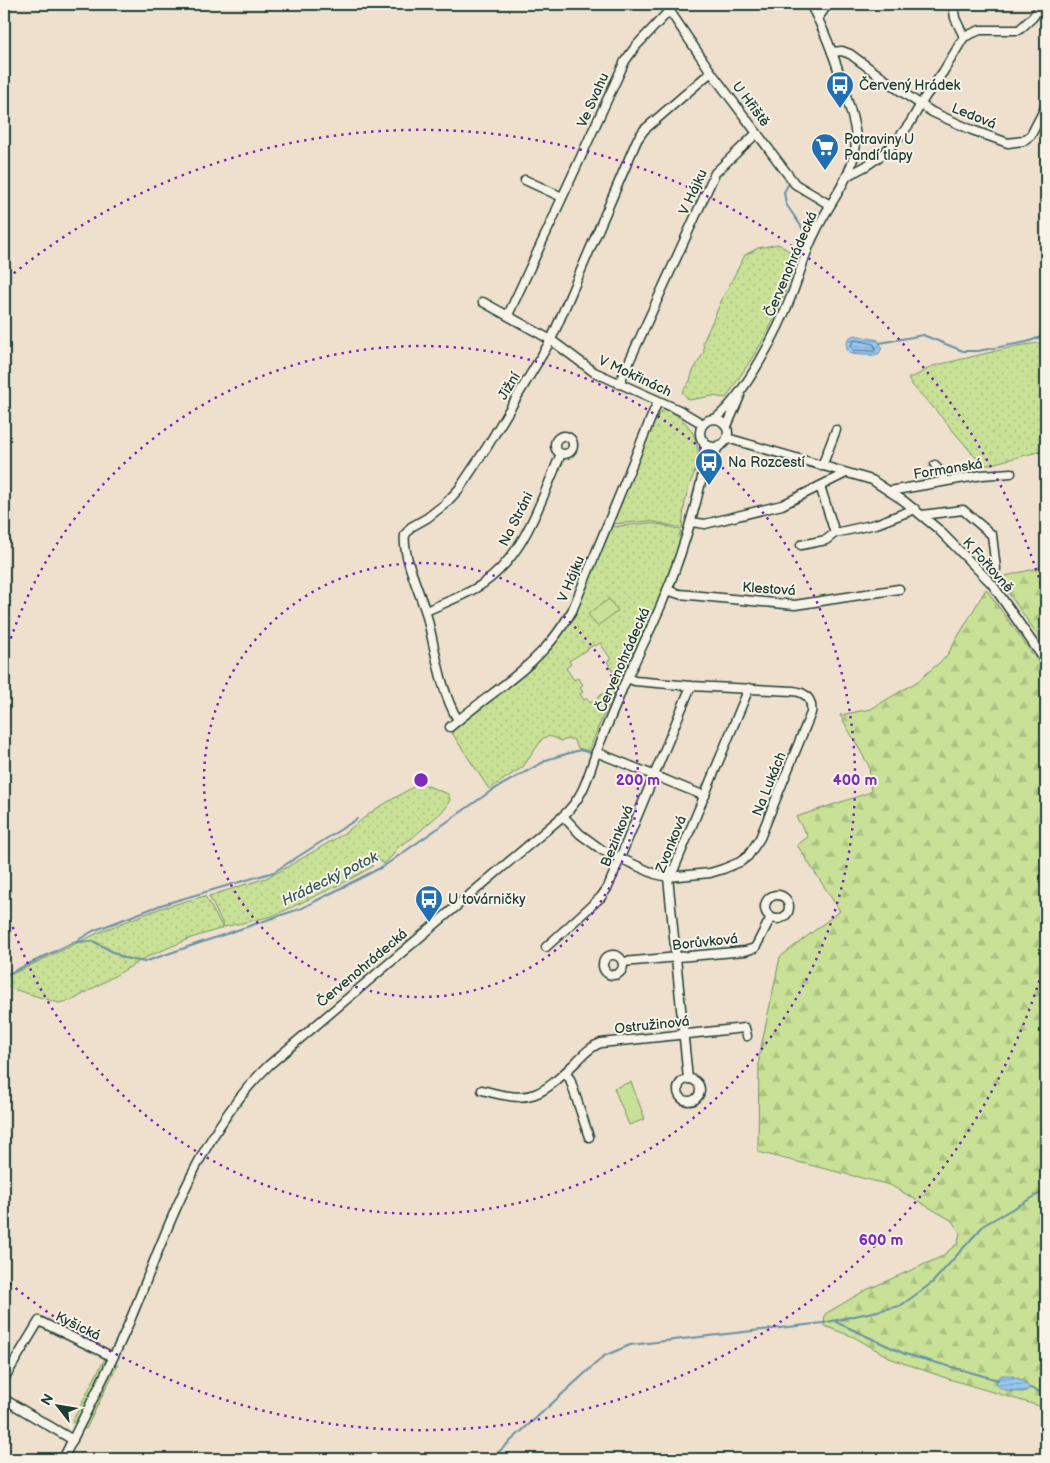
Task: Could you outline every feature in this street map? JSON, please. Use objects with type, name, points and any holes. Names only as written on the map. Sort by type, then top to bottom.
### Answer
[{"type":"street","name":"Červenohrádecká","points":[[726,426],[742,389],[775,332],[792,296],[815,233],[847,176],[855,152],[854,126],[832,52],[810,4]]},
{"type":"street","points":[[818,18],[828,4]]},
{"type":"street","points":[[953,4],[955,18],[964,37]]},
{"type":"street","points":[[847,176],[866,166],[893,144],[910,123],[964,37],[980,30],[1019,30],[1043,4]]},
{"type":"street","name":"U Hřiště","points":[[667,7],[711,72],[795,184],[830,205]]},
{"type":"street","name":"Ve Svahu","points":[[508,315],[625,61],[667,7]]},
{"type":"street","name":"Ledová","points":[[832,52],[842,51],[850,54],[920,105],[945,119],[1008,143],[1024,140],[1031,135],[1046,106]]},
{"type":"street","name":"Jižní","points":[[458,720],[452,711],[447,697],[426,612],[407,556],[404,540],[406,532],[445,504],[459,489],[487,447],[551,340],[637,140],[644,130],[711,72]]},
{"type":"street","name":"V Hájku","points":[[619,384],[715,173],[757,133]]},
{"type":"street","points":[[526,180],[562,197]]},
{"type":"street","name":"V Mokřinách","points":[[484,302],[551,340],[594,372],[686,413],[703,424]]},
{"type":"street","name":"Červenohrádecká","points":[[715,419],[742,389]]},
{"type":"street","name":"V Hájku","points":[[450,727],[500,688],[544,650],[559,632],[572,610],[658,401]]},
{"type":"street","points":[[715,419],[722,421],[728,431],[727,438],[720,445],[712,446],[704,442],[701,433],[703,424],[708,420],[715,419]]},
{"type":"street","points":[[822,466],[836,430]]},
{"type":"street","name":"K Fořtovně","points":[[727,438],[872,480],[890,491],[938,529],[992,584],[1046,662]]},
{"type":"street","name":"Červenohrádecká","points":[[63,1459],[113,1357],[182,1194],[224,1119],[246,1088],[317,1023],[563,816],[572,808],[582,794],[596,752],[627,678],[668,590],[691,522],[702,480],[705,455],[704,442]]},
{"type":"street","name":"Červenohrádecká","points":[[702,480],[720,445]]},
{"type":"street","name":"Na Stráni","points":[[426,612],[478,587],[501,569],[512,557],[531,524],[561,454]]},
{"type":"street","points":[[935,465],[945,481]]},
{"type":"street","points":[[691,522],[705,524],[782,506],[846,473]]},
{"type":"street","name":"Formanská","points":[[890,491],[982,475],[1011,473]]},
{"type":"street","points":[[820,486],[835,533]]},
{"type":"street","points":[[801,545],[826,540],[835,533],[876,524],[915,509]]},
{"type":"street","name":"K Fořtovně","points":[[922,515],[963,510],[992,535],[996,568]]},
{"type":"street","name":"Klestová","points":[[668,590],[679,594],[795,605],[899,589]]},
{"type":"street","name":"Na Lukách","points":[[563,816],[588,841],[602,850],[655,874],[668,877],[697,875],[731,866],[748,856],[760,838],[811,713],[812,707],[807,696],[800,692],[691,686],[635,681],[627,678]]},
{"type":"street","name":"Bezinková","points":[[546,947],[606,892],[691,686]]},
{"type":"street","name":"Zvonková","points":[[688,1079],[668,877],[674,869],[750,688]]},
{"type":"street","points":[[596,752],[705,796]]},
{"type":"street","name":"Borůvková","points":[[624,962],[745,951],[754,948],[771,917]]},
{"type":"street","name":"Ostružinová","points":[[482,1090],[508,1097],[532,1096],[539,1093],[565,1073],[597,1044],[745,1028],[747,1036]]},
{"type":"street","points":[[565,1073],[570,1079],[589,1137]]},
{"type":"street","name":"Kyšická","points":[[4,1379],[38,1321],[113,1357]]},
{"type":"street","points":[[4,1399],[73,1440]]},
{"type":"green space","points":[[778,244],[794,254],[789,270],[791,276],[776,315],[763,341],[726,398],[712,396],[689,400],[682,392],[690,381],[693,371],[704,352],[703,342],[723,297],[745,255],[758,248]]},
{"type":"green space","points":[[1046,342],[1046,450],[983,466],[908,378],[933,366],[1017,346]]},
{"type":"green space","points":[[664,409],[680,417],[686,423],[695,438],[697,446],[697,464],[687,493],[682,528],[650,521],[611,524],[657,413],[659,414]]},
{"type":"green space","points":[[649,523],[681,530],[679,536],[682,537],[665,586],[624,673],[612,671],[607,661],[611,659],[600,643],[569,661],[571,664],[566,668],[574,680],[578,678],[583,685],[580,687],[583,692],[580,694],[584,700],[587,698],[590,703],[614,686],[611,681],[617,679],[620,681],[589,751],[578,748],[573,739],[561,741],[552,737],[543,738],[523,767],[489,789],[450,730],[496,695],[549,648],[610,527]]},
{"type":"green space","points":[[1046,566],[1046,647],[998,578]]},
{"type":"green space","points":[[986,589],[1046,673],[1046,1408],[949,1379],[892,1359],[854,1337],[824,1326],[825,1314],[864,1291],[941,1257],[958,1243],[960,1232],[951,1220],[890,1185],[758,1152],[759,1057],[780,957],[840,911],[797,845],[808,837],[796,817],[871,792],[869,766],[840,715],[871,709],[918,681],[946,657]]},
{"type":"green space","points":[[609,599],[618,611],[597,626],[588,614]]},
{"type":"green space","points":[[420,783],[448,794],[450,799],[446,808],[411,839],[399,846],[384,864],[374,856],[372,867],[343,883],[273,916],[224,927],[209,896],[266,878],[282,870],[345,833],[374,810]]},
{"type":"green space","points":[[205,896],[223,928],[191,938],[147,957],[73,1000],[59,1003],[13,989],[4,984],[6,977],[104,930],[161,908]]},
{"type":"green space","points":[[631,1082],[645,1119],[629,1125],[614,1088]]},
{"type":"green space","points":[[105,1358],[107,1364],[77,1424],[72,1422]]},
{"type":"green space","points":[[118,1364],[86,1429],[83,1428],[113,1367]]},
{"type":"water","points":[[854,335],[878,340],[882,348],[878,355],[851,354],[847,349],[847,342]]},
{"type":"water","points":[[1002,1375],[1018,1378],[1030,1388],[1024,1392],[1002,1389],[996,1384],[997,1379]]},
{"type":"waterway","points":[[788,185],[784,192],[786,204],[807,235]]},
{"type":"waterway","points":[[880,343],[923,335],[963,351],[978,351],[1027,342],[1046,335]]},
{"type":"waterway","name":"Hrádecký potok","points":[[4,976],[74,942],[93,941],[124,958],[144,962],[302,908],[384,866],[491,791],[549,759],[580,750],[591,753],[592,750]]},
{"type":"waterway","points":[[75,942],[93,931],[161,905],[274,872],[357,819]]},
{"type":"waterway","points":[[491,1459],[604,1356],[630,1345],[823,1323],[900,1306],[932,1283],[984,1225],[1046,1190]]},
{"type":"waterway","points":[[836,1322],[905,1354],[998,1380]]},
{"type":"waterway","points":[[1030,1388],[1046,1394]]},
{"type":"place","name":"Červený Hrádek","points":[[840,109]]},
{"type":"place","name":"Potraviny U Pandí tlapy","points":[[825,171]]},
{"type":"place","name":"Na Rozcestí","points":[[709,486]]},
{"type":"place","name":"U továrničky","points":[[429,923]]}]
